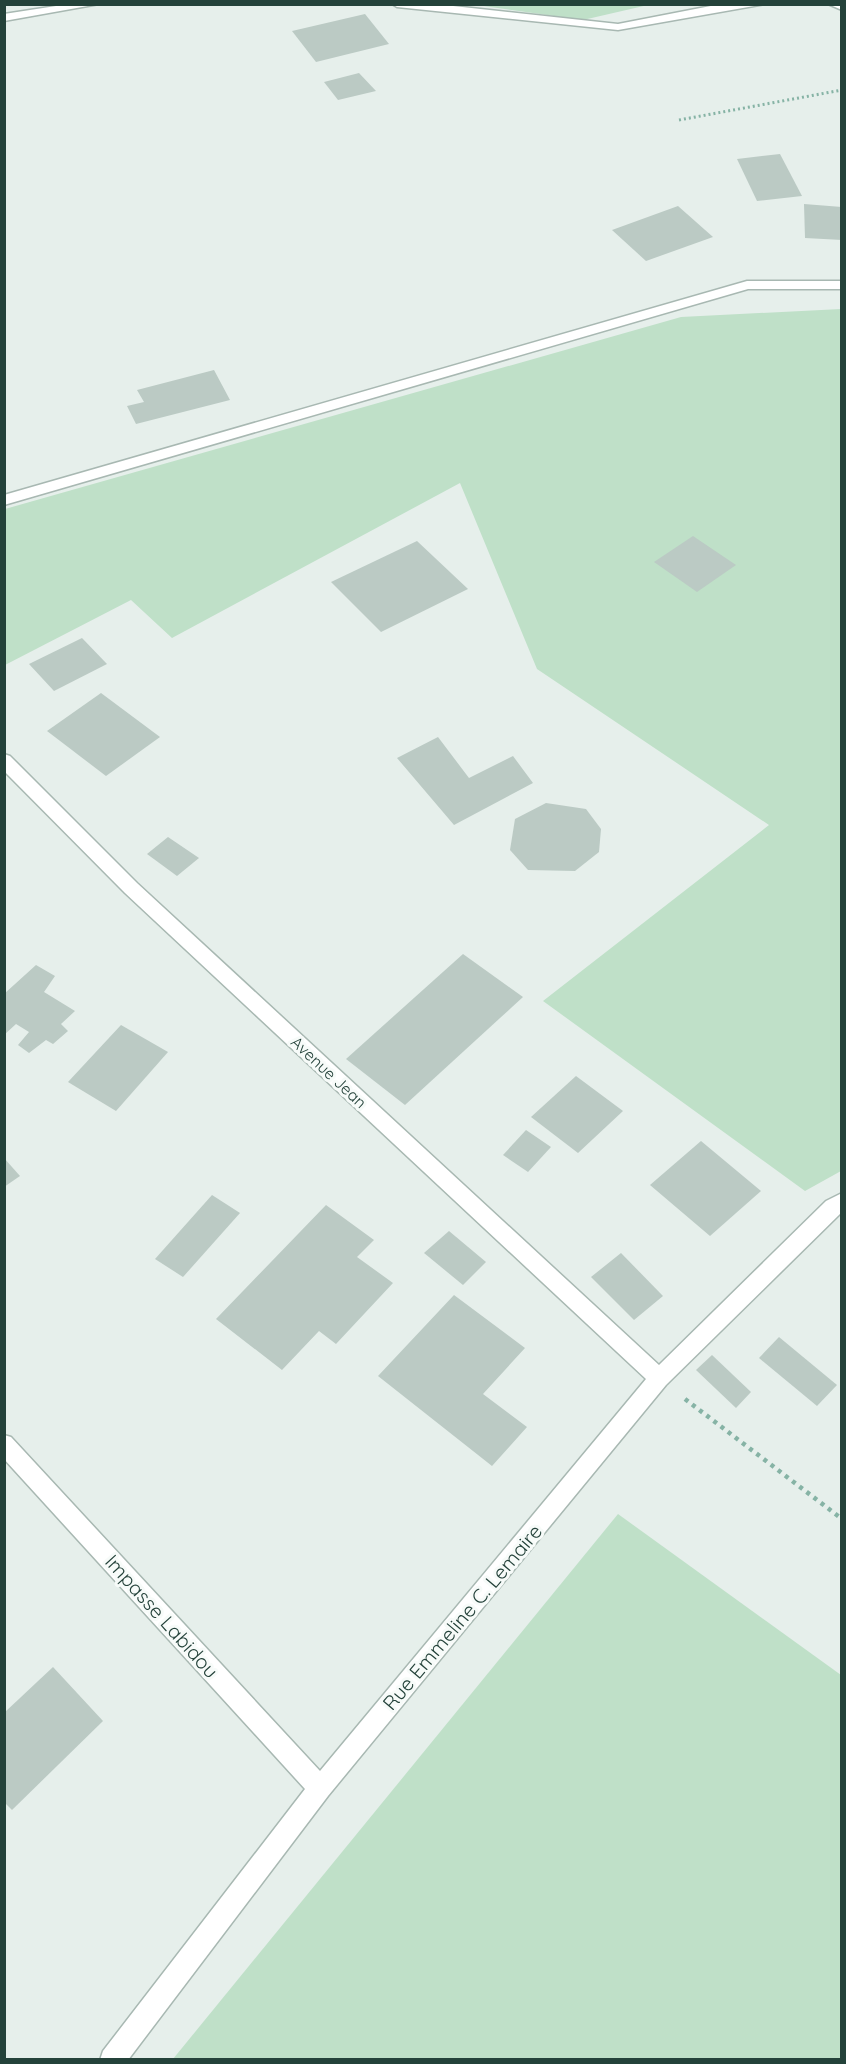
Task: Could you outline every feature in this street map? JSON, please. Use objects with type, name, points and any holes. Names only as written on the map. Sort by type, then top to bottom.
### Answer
[{"type":"street","points":[[4,18],[94,4]]},
{"type":"street","points":[[397,4],[618,27],[726,7],[760,4]]},
{"type":"street","points":[[833,4],[842,7]]},
{"type":"street","points":[[4,501],[747,285],[842,285]]},
{"type":"street","name":"Avenue Jean","points":[[4,760],[131,888],[659,1378]]},
{"type":"street","name":"Rue Emmeline C. Lemaire","points":[[112,2060],[320,1788],[659,1378],[833,1207],[842,1201]]},
{"type":"street","name":"Impasse Labidou","points":[[4,1444],[320,1788]]},
{"type":"path","points":[[679,120],[842,90]]},
{"type":"path","points":[[659,1378],[842,1519]]},
{"type":"green space","points":[[477,5],[648,5],[583,20]]},
{"type":"green space","points":[[841,309],[841,1171],[805,1191],[543,1001],[769,825],[537,669],[460,483],[172,638],[131,600],[5,665],[5,509],[681,317]]},
{"type":"green space","points":[[618,1514],[841,1675],[841,2059],[173,2059]]},
{"type":"building","points":[[365,14],[389,44],[316,62],[292,31]]},
{"type":"building","points":[[359,73],[376,91],[338,100],[324,82]]},
{"type":"building","points":[[780,154],[802,196],[757,201],[737,159]]},
{"type":"building","points":[[804,204],[842,207],[842,240],[805,238]]},
{"type":"building","points":[[678,206],[713,237],[646,261],[612,230]]},
{"type":"building","points":[[214,370],[230,400],[136,424],[127,406],[144,402],[137,390]]},
{"type":"building","points":[[693,536],[736,565],[697,592],[654,562]]},
{"type":"building","points":[[417,541],[468,589],[381,632],[331,582]]},
{"type":"building","points":[[82,638],[107,664],[54,691],[29,664]]},
{"type":"building","points":[[101,693],[160,737],[106,776],[47,731]]},
{"type":"building","points":[[438,737],[469,778],[513,756],[533,783],[454,825],[397,758]]},
{"type":"building","points":[[546,803],[586,809],[601,829],[599,852],[575,871],[528,870],[510,850],[515,819]]},
{"type":"building","points":[[168,837],[199,858],[177,876],[147,854]]},
{"type":"building","points":[[463,954],[523,997],[405,1105],[346,1059]]},
{"type":"building","points":[[36,965],[55,976],[44,992],[75,1011],[61,1024],[68,1031],[53,1044],[46,1040],[29,1053],[18,1045],[29,1032],[16,1024],[4,1035],[4,994]]},
{"type":"building","points":[[121,1025],[168,1052],[116,1111],[68,1082]]},
{"type":"building","points":[[576,1076],[623,1111],[578,1153],[531,1117]]},
{"type":"building","points":[[526,1130],[551,1147],[528,1172],[503,1155]]},
{"type":"building","points":[[701,1141],[761,1191],[710,1236],[650,1185]]},
{"type":"building","points":[[4,1158],[20,1176],[4,1187]]},
{"type":"building","points":[[212,1195],[240,1213],[183,1277],[155,1259]]},
{"type":"building","points":[[326,1205],[374,1240],[357,1257],[393,1283],[336,1344],[319,1331],[282,1370],[216,1319]]},
{"type":"building","points":[[449,1231],[486,1262],[463,1285],[424,1253]]},
{"type":"building","points":[[621,1253],[663,1296],[634,1320],[591,1277]]},
{"type":"building","points":[[454,1295],[525,1348],[483,1394],[527,1427],[492,1466],[378,1376]]},
{"type":"building","points":[[779,1337],[837,1385],[817,1406],[759,1358]]},
{"type":"building","points":[[712,1355],[751,1392],[736,1408],[696,1370]]},
{"type":"building","points":[[53,1667],[103,1721],[12,1810],[4,1802],[4,1713]]}]
